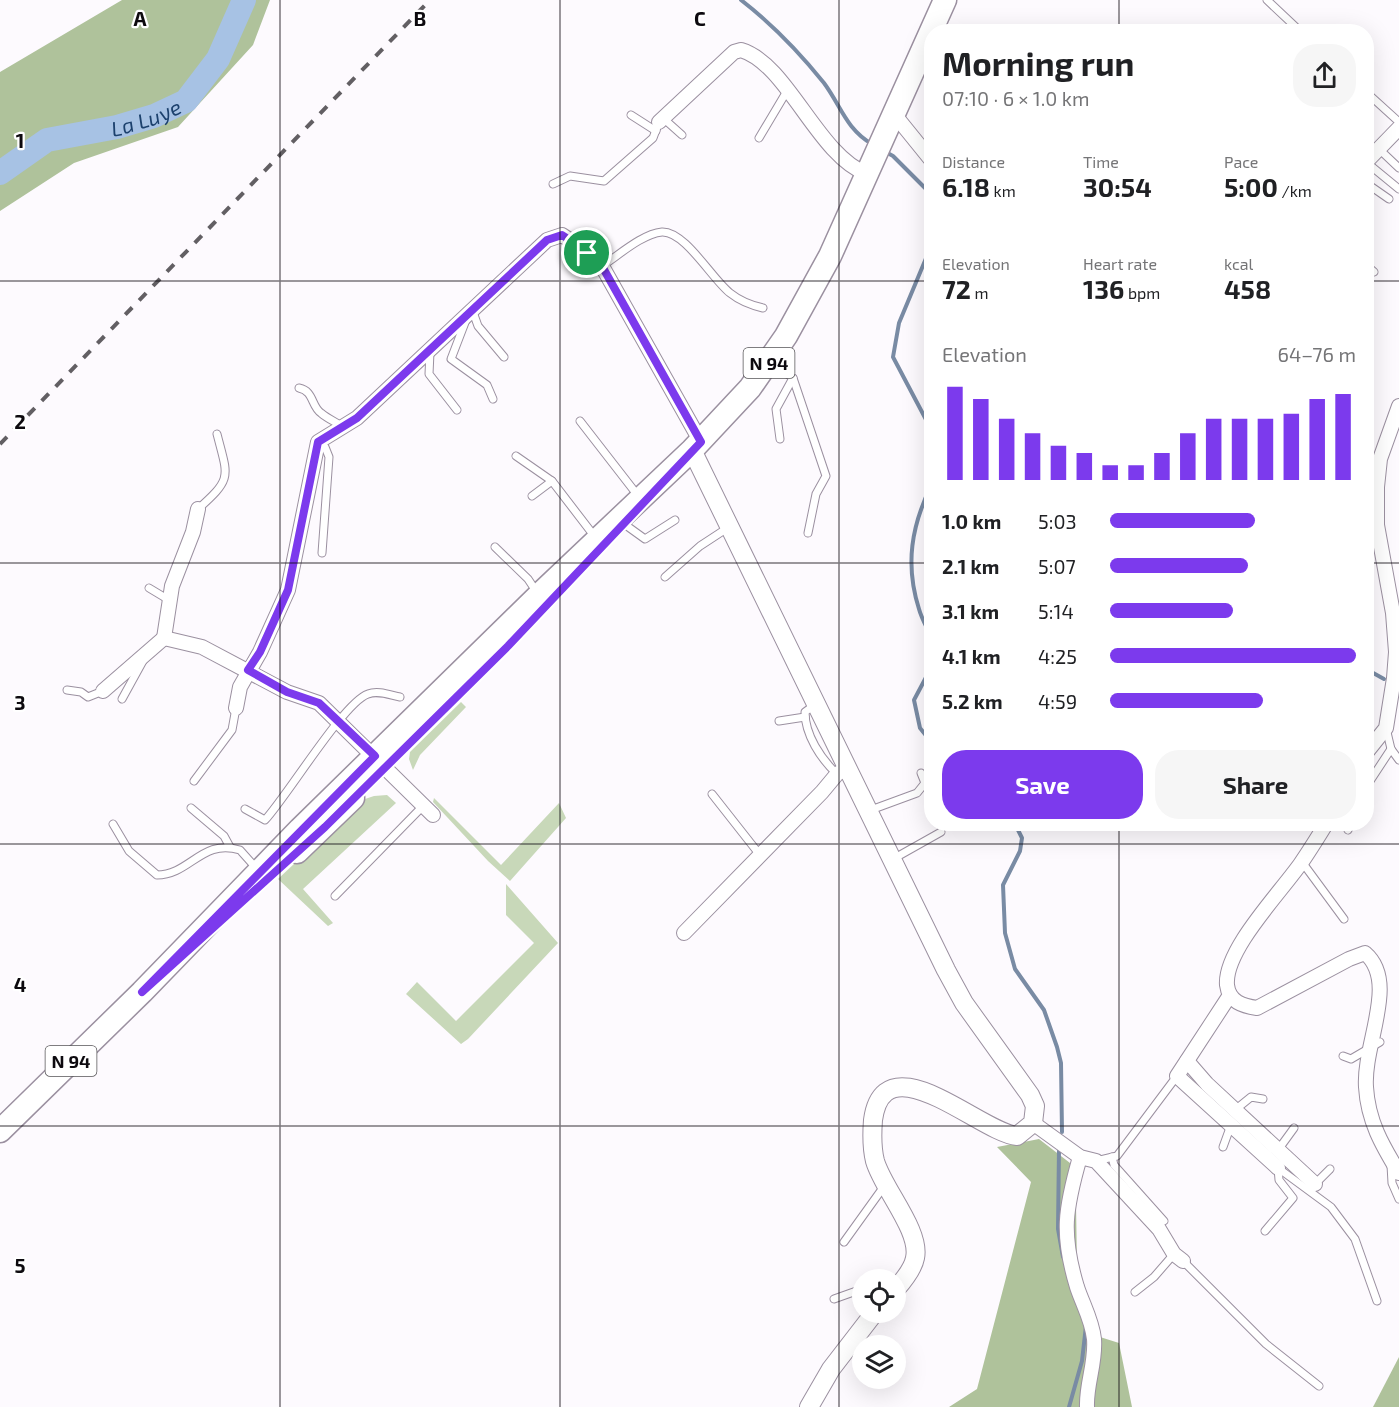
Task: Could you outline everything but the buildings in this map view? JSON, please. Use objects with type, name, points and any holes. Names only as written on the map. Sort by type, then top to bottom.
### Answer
[{"type":"main road","name":"N 94","points":[[934,24],[945,0]]},
{"type":"main road","name":"N 94","points":[[0,1131],[380,762],[601,543],[694,449],[770,362],[814,288],[924,46]]},
{"type":"main road","name":"N 94","points":[[263,876],[325,827],[380,762],[475,658],[542,601]]},
{"type":"street","points":[[659,124],[734,52],[741,50],[763,61],[846,163],[870,166]]},
{"type":"street","points":[[892,116],[898,119],[924,150]]},
{"type":"street","points":[[1374,154],[1399,128]]},
{"type":"street","points":[[236,708],[240,687],[260,652],[288,590],[318,442],[357,418],[470,315],[547,240],[562,235],[598,259],[732,526],[810,710],[842,771],[868,811],[964,1003],[1030,1095],[1035,1106],[1033,1123],[1017,1136],[1007,1135],[935,1096],[905,1086],[893,1088],[882,1095],[873,1119],[875,1161],[911,1234],[915,1260],[906,1273]]},
{"type":"street","points":[[1374,503],[1380,459],[1395,427],[1399,406]]},
{"type":"street","points":[[104,692],[164,638],[169,600],[193,532],[198,509]]},
{"type":"street","points":[[1374,527],[1393,613],[1397,666],[1386,728],[1374,743]]},
{"type":"street","points":[[164,638],[202,647],[287,692],[319,703],[339,720],[428,810]]},
{"type":"street","points":[[684,933],[842,771]]},
{"type":"street","points":[[1278,1168],[1177,1076],[1230,995],[1228,974],[1237,950],[1302,862],[1322,831]]},
{"type":"street","points":[[1230,995],[1243,1006],[1257,1008],[1365,953],[1377,958],[1393,983]]},
{"type":"street","points":[[1393,1011],[1370,1066],[1366,1085],[1373,1127],[1399,1173]]},
{"type":"street","points":[[1187,1061],[1235,1110],[1315,1184]]},
{"type":"street","points":[[1033,1123],[1080,1157],[1096,1161],[1159,1229],[1178,1257]]},
{"type":"street","points":[[1080,1157],[1067,1203],[1066,1222],[1069,1257],[1094,1340],[1094,1360],[1086,1394],[1087,1407]]},
{"type":"street","points":[[809,1407],[831,1370],[867,1323]]},
{"type":"lane","points":[[1267,0],[1292,24]]},
{"type":"lane","points":[[759,138],[787,91]]},
{"type":"lane","points":[[1374,99],[1399,122]]},
{"type":"lane","points":[[631,115],[659,124],[682,135]]},
{"type":"lane","points":[[553,184],[570,176],[604,181],[653,138],[659,124]]},
{"type":"lane","points":[[1379,149],[1399,168]]},
{"type":"lane","points":[[1374,169],[1399,189]]},
{"type":"lane","points":[[1374,189],[1389,199]]},
{"type":"lane","points":[[602,266],[647,237],[662,232],[673,234],[689,247],[728,292],[745,303],[763,308]]},
{"type":"lane","points":[[470,315],[504,357]]},
{"type":"lane","points":[[470,315],[451,359],[487,385],[493,399]]},
{"type":"lane","points":[[430,352],[429,374],[457,410]]},
{"type":"lane","points":[[770,362],[793,378],[826,476],[816,494],[808,533]]},
{"type":"lane","points":[[780,439],[776,409],[793,378]]},
{"type":"lane","points":[[298,388],[312,397],[319,412],[343,427]]},
{"type":"lane","points":[[580,421],[642,501]]},
{"type":"lane","points":[[198,509],[222,488],[225,482],[226,468],[217,434]]},
{"type":"lane","points":[[318,442],[325,447],[329,457],[322,553]]},
{"type":"lane","points":[[516,456],[552,481],[601,543]]},
{"type":"lane","points":[[532,496],[552,481]]},
{"type":"lane","points":[[622,522],[645,539],[675,520]]},
{"type":"lane","points":[[665,577],[700,546],[732,526]]},
{"type":"lane","points":[[495,547],[528,579],[542,601]]},
{"type":"lane","points":[[149,588],[169,600]]},
{"type":"lane","points":[[122,699],[141,668],[146,654]]},
{"type":"lane","points":[[67,690],[81,692],[88,697],[104,692]]},
{"type":"lane","points":[[245,809],[265,820],[292,788],[339,720],[366,694],[377,692],[400,697]]},
{"type":"lane","points":[[194,781],[232,730],[236,708]]},
{"type":"lane","points":[[779,721],[810,710]]},
{"type":"lane","points":[[1386,728],[1391,750],[1399,759]]},
{"type":"lane","points":[[1374,775],[1391,750]]},
{"type":"lane","points":[[921,774],[924,781]]},
{"type":"lane","points":[[868,811],[917,793],[924,784]]},
{"type":"lane","points":[[712,794],[760,855]]},
{"type":"lane","points":[[190,808],[224,836],[230,847]]},
{"type":"lane","points":[[335,896],[428,810]]},
{"type":"lane","points":[[112,824],[129,851],[157,875],[171,875],[196,857],[221,847],[230,847],[240,850],[263,876]]},
{"type":"lane","points":[[893,859],[940,832]]},
{"type":"lane","points":[[1302,862],[1344,919]]},
{"type":"lane","points":[[1343,1056],[1351,1059],[1380,1042]]},
{"type":"lane","points":[[1096,1161],[1117,1156],[1177,1076]]},
{"type":"lane","points":[[1235,1110],[1251,1097],[1263,1099]]},
{"type":"lane","points":[[1223,1148],[1232,1125]]},
{"type":"lane","points":[[1278,1150],[1294,1128]]},
{"type":"lane","points":[[1112,1157],[1114,1166],[1164,1221]]},
{"type":"lane","points":[[1391,1159],[1392,1183],[1399,1199]]},
{"type":"lane","points":[[1265,1231],[1293,1198],[1279,1180],[1278,1168]]},
{"type":"lane","points":[[1278,1168],[1310,1194],[1332,1207],[1355,1239],[1377,1300]]},
{"type":"lane","points":[[1315,1184],[1329,1169]]},
{"type":"lane","points":[[844,1242],[885,1185]]},
{"type":"lane","points":[[1135,1292],[1178,1257],[1266,1344],[1319,1386]]},
{"type":"lane","points":[[834,1299],[852,1293]]},
{"type":"green space","points":[[122,0],[270,0],[253,45],[178,127],[74,163],[0,211],[0,72]]},
{"type":"green space","points":[[461,702],[466,707],[420,755],[413,770],[409,759],[410,752]]},
{"type":"green space","points":[[387,795],[396,803],[303,889],[333,923],[328,926],[278,879],[362,800]]},
{"type":"green space","points":[[434,798],[501,865],[559,803],[566,818],[510,881],[433,802]]},
{"type":"green space","points":[[506,884],[558,943],[461,1044],[406,994],[417,982],[456,1021],[534,943],[506,915]]},
{"type":"green space","points":[[1039,1139],[1070,1163],[1076,1204],[1077,1266],[1100,1337],[1119,1343],[1132,1407],[949,1407],[977,1389],[1031,1182],[997,1147]]},
{"type":"green space","points":[[1399,1357],[1399,1407],[1373,1407]]},
{"type":"waterway","name":"La Luye","points":[[0,173],[47,140],[117,127],[154,116],[186,101],[218,59],[244,0]]},
{"type":"waterway","points":[[741,0],[805,60],[824,83],[850,124],[872,144]]},
{"type":"waterway","points":[[884,151],[893,156],[924,187]]},
{"type":"waterway","points":[[924,263],[899,323],[893,357],[924,416]]},
{"type":"waterway","points":[[924,502],[915,530],[911,561],[915,593],[924,622]]},
{"type":"waterway","points":[[1374,673],[1384,679]]},
{"type":"waterway","points":[[924,681],[914,700],[920,728],[924,733]]},
{"type":"waterway","points":[[1018,831],[1022,838],[1020,851],[1003,885],[1005,933],[1015,969],[1044,1010],[1057,1047],[1061,1063],[1062,1132]]},
{"type":"waterway","points":[[1059,1149],[1058,1229],[1063,1257]]},
{"type":"waterway","points":[[1069,1407],[1082,1361],[1086,1326]]},
{"type":"railway","points":[[0,444],[430,0]]},
{"type":"route","points":[[562,235],[587,253],[598,259],[701,442],[508,646],[325,827],[142,992],[300,829],[375,756],[319,703],[287,692],[248,670],[281,611],[288,590],[318,442],[357,418],[473,312],[547,240],[562,235]]}]
